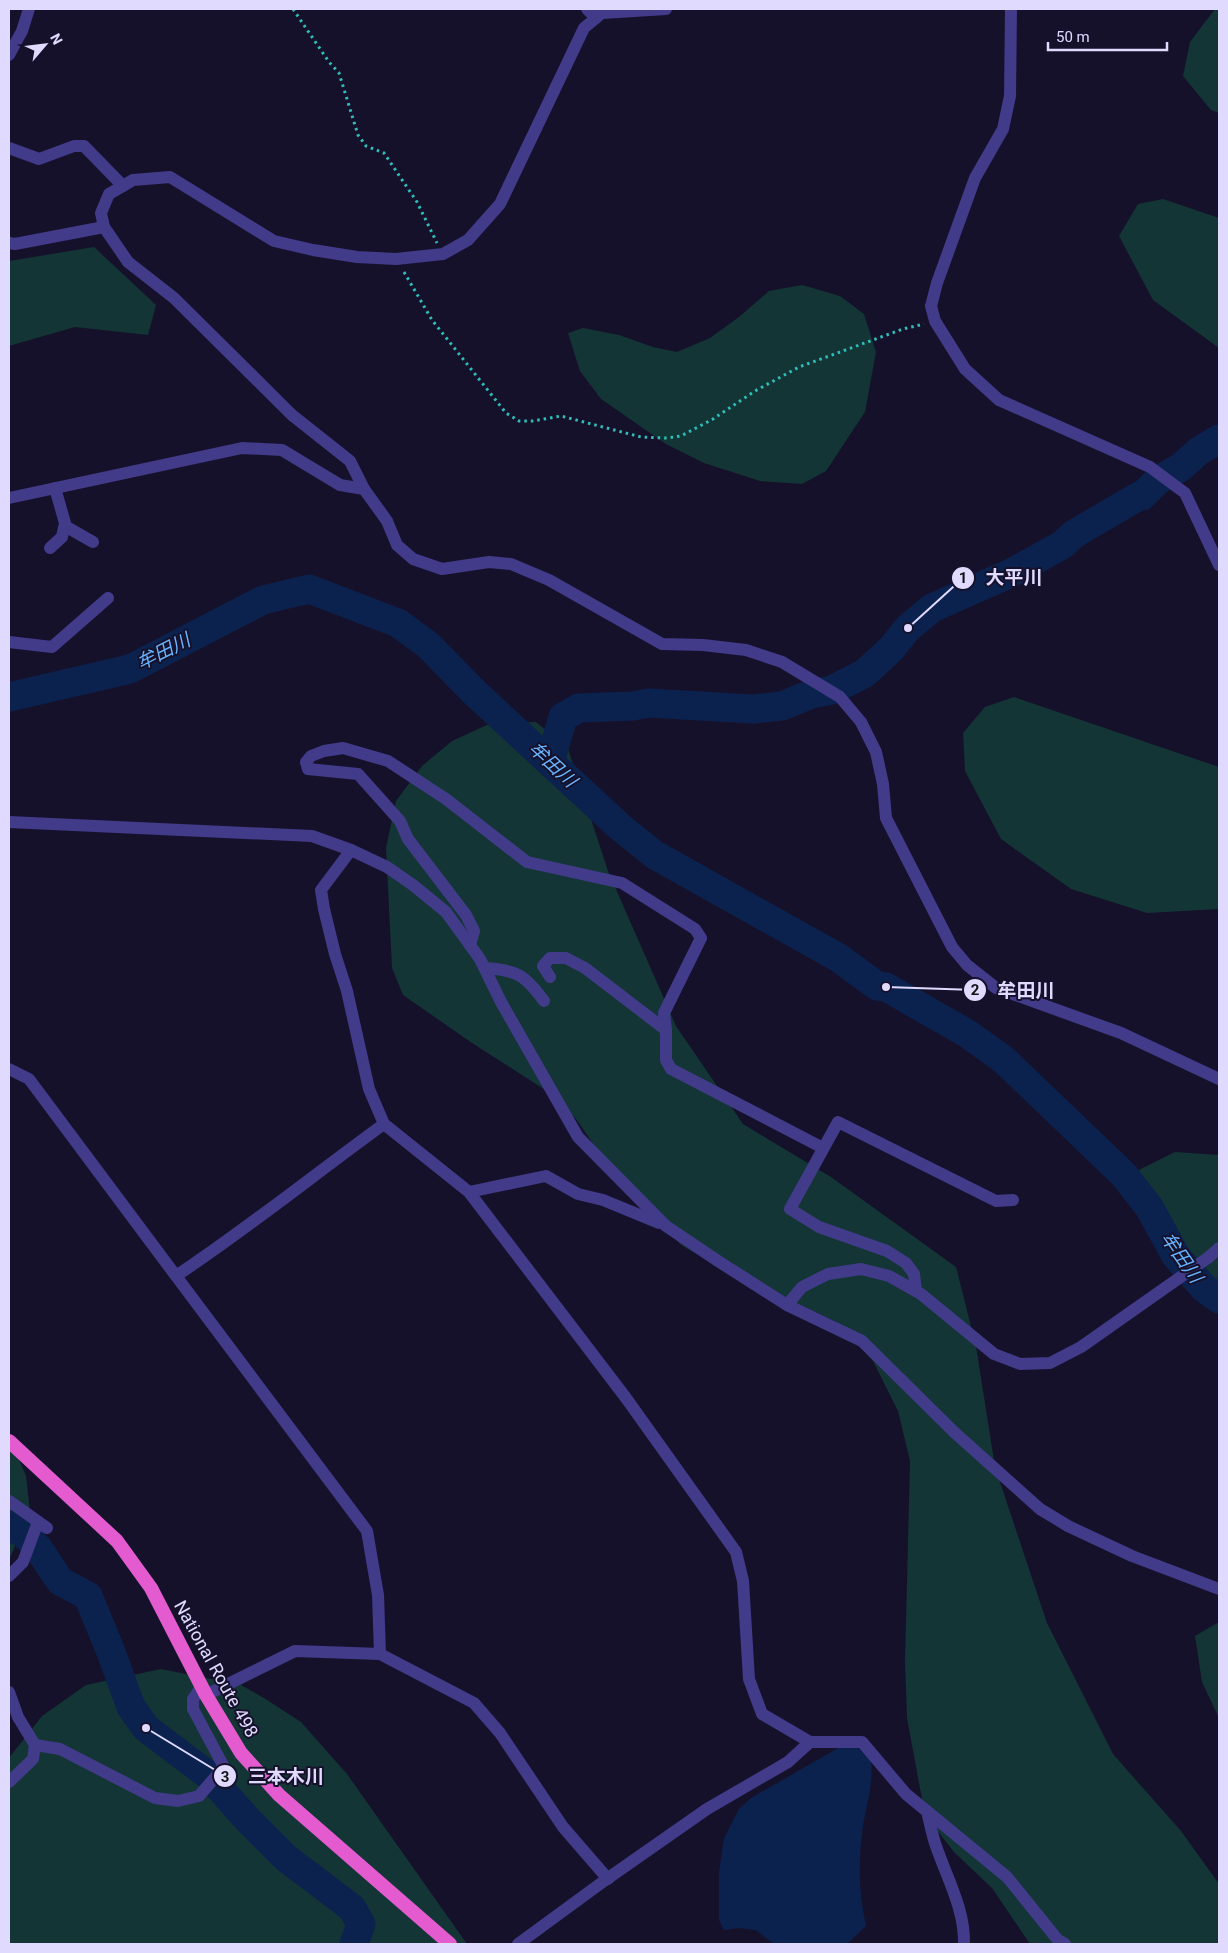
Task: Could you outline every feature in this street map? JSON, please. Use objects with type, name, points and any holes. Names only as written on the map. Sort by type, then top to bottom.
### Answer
[{"type":"highway","name":"National Route 498","points":[[9,1441],[117,1541],[150,1588],[204,1690],[241,1753],[279,1795],[450,1944]]},
{"type":"street","points":[[9,55],[22,31],[29,9]]},
{"type":"street","points":[[666,9],[592,14],[500,204],[468,240],[443,254],[396,259],[357,257],[274,241],[170,177],[133,180],[109,194],[101,213],[104,227],[128,262],[174,298],[292,415],[350,461],[364,488],[387,521],[397,544],[413,559],[442,569],[488,562],[511,564],[549,580],[662,644],[703,645],[746,650],[782,662],[840,697],[861,722],[876,752],[883,784],[886,818],[952,947],[967,965],[996,988],[1121,1033],[1219,1079]]},
{"type":"street","points":[[1011,9],[1010,96],[1003,129],[974,178],[931,306],[935,321],[965,369],[999,400],[1150,467],[1185,494],[1219,565]]},
{"type":"street","points":[[9,148],[39,159],[74,146],[84,146],[123,186]]},
{"type":"street","points":[[9,243],[15,244],[104,227]]},
{"type":"street","points":[[9,498],[242,448],[282,450],[340,485],[364,488]]},
{"type":"street","points":[[50,548],[62,537],[65,526],[55,488]]},
{"type":"street","points":[[65,526],[93,542]]},
{"type":"street","points":[[9,642],[52,647],[108,598]]},
{"type":"street","points":[[470,945],[474,931],[466,915],[408,839],[400,821],[358,774],[308,769],[306,762],[310,756],[324,751],[343,748],[388,761],[446,799],[528,862],[622,883],[695,929],[701,938],[664,1013],[666,1060],[671,1069],[823,1148]]},
{"type":"street","points":[[9,822],[312,836],[351,850],[387,867],[446,912],[485,968],[501,1002],[578,1136],[666,1226],[718,1262],[787,1305],[862,1341],[954,1432],[1040,1509],[1068,1526],[1132,1556],[1219,1589]]},
{"type":"street","points":[[351,850],[321,890],[324,909],[335,954],[347,991],[369,1088],[384,1124],[469,1192],[626,1398],[736,1552],[743,1581],[749,1679],[762,1714],[810,1742],[862,1742],[906,1794],[1007,1877],[1058,1940],[1065,1944]]},
{"type":"street","points":[[550,977],[543,966],[550,958],[566,958],[585,968],[666,1030]]},
{"type":"street","points":[[485,968],[508,969],[523,977],[544,1001]]},
{"type":"street","points":[[9,1069],[29,1079],[367,1531],[378,1595],[380,1654]]},
{"type":"street","points":[[916,1291],[914,1274],[906,1263],[887,1252],[819,1227],[790,1209],[838,1122],[996,1201],[1013,1200]]},
{"type":"street","points":[[176,1276],[230,1240],[384,1124]]},
{"type":"street","points":[[469,1192],[546,1176],[578,1194],[604,1200],[666,1226]]},
{"type":"street","points":[[787,1305],[802,1287],[828,1274],[860,1269],[889,1276],[916,1291],[994,1354],[1020,1364],[1050,1362],[1081,1347],[1209,1258],[1219,1248]]},
{"type":"street","points":[[9,1501],[41,1525],[23,1562],[9,1576]]},
{"type":"street","points":[[35,1745],[60,1749],[155,1798],[178,1801],[199,1796],[224,1767],[193,1709],[193,1699],[204,1690],[295,1651],[380,1654],[474,1703],[500,1733],[563,1827],[608,1879]]},
{"type":"street","points":[[9,1692],[18,1717],[35,1745],[33,1758],[9,1782]]},
{"type":"street","points":[[518,1944],[707,1809],[788,1762],[810,1742]]},
{"type":"street","points":[[927,1812],[935,1845],[956,1900],[964,1931],[964,1944]]},
{"type":"path","points":[[293,9],[339,74],[358,135],[366,146],[384,153],[417,202],[443,254]]},
{"type":"path","points":[[396,259],[432,320],[506,413],[519,421],[533,421],[561,416],[641,437],[667,438],[681,436],[713,419],[755,391],[799,366],[902,328],[935,321]]},
{"type":"green space","points":[[1215,9],[1219,9],[1219,113],[1211,110],[1183,76],[1190,42]]},
{"type":"green space","points":[[1163,199],[1219,218],[1219,348],[1153,300],[1119,236],[1138,204]]},
{"type":"green space","points":[[94,247],[156,305],[148,335],[75,327],[9,346],[9,261]]},
{"type":"green space","points":[[802,285],[840,296],[864,314],[876,352],[865,412],[826,471],[802,484],[760,481],[704,463],[666,444],[601,399],[580,371],[568,333],[583,328],[619,335],[653,347],[677,352],[710,338],[739,317],[769,291]]},
{"type":"green space","points":[[1014,697],[1219,767],[1219,909],[1147,913],[1071,889],[1001,839],[965,771],[963,733],[985,707]]},
{"type":"green space","points":[[536,722],[568,749],[608,871],[676,1026],[743,1124],[831,1177],[956,1267],[976,1346],[995,1467],[1047,1623],[1113,1754],[1181,1831],[1219,1884],[1219,1944],[1030,1944],[992,1888],[954,1852],[925,1815],[907,1718],[905,1662],[910,1461],[898,1411],[873,1361],[837,1322],[717,1266],[681,1245],[603,1158],[576,1119],[550,1093],[472,1043],[403,995],[392,968],[386,848],[396,801],[422,766],[452,741],[489,724]]},
{"type":"green space","points":[[1175,1152],[1219,1155],[1219,1296],[1183,1273],[1147,1214],[1138,1190],[1137,1171]]},
{"type":"green space","points":[[9,1435],[26,1476],[30,1512],[9,1560]]},
{"type":"green space","points":[[1219,1622],[1219,1718],[1202,1682],[1195,1636]]},
{"type":"green space","points":[[161,1669],[241,1685],[301,1722],[347,1774],[467,1944],[9,1944],[9,1758],[42,1716],[86,1685]]},
{"type":"water","points":[[855,1745],[871,1760],[872,1769],[860,1858],[860,1880],[866,1926],[847,1944],[774,1944],[756,1930],[739,1928],[724,1930],[719,1920],[719,1872],[724,1838],[739,1809],[751,1798],[840,1747]]},
{"type":"waterway","points":[[550,762],[563,717],[579,708],[633,706],[648,703],[753,709],[782,706],[811,694],[832,690],[865,673],[891,649],[908,628],[932,608],[1011,573],[1062,545],[1074,534],[1142,496],[1157,481],[1181,467],[1199,451],[1219,439]]},
{"type":"waterway","name":"牟田川","points":[[9,697],[130,669],[263,600],[309,589],[398,623],[428,645],[474,692],[620,827],[655,855],[839,958],[877,986],[886,987],[968,1034],[1004,1060],[1124,1175],[1149,1207],[1176,1256],[1204,1288],[1219,1299]]},
{"type":"waterway","points":[[9,1525],[25,1535],[38,1548],[60,1581],[88,1596],[131,1707],[146,1728],[208,1775],[247,1819],[286,1858],[352,1908],[361,1924],[354,1944]]},
{"type":"place","name":"大平川","points":[[908,628]]},
{"type":"place","name":"牟田川","points":[[886,987]]},
{"type":"place","name":"三本木川","points":[[146,1728]]}]
